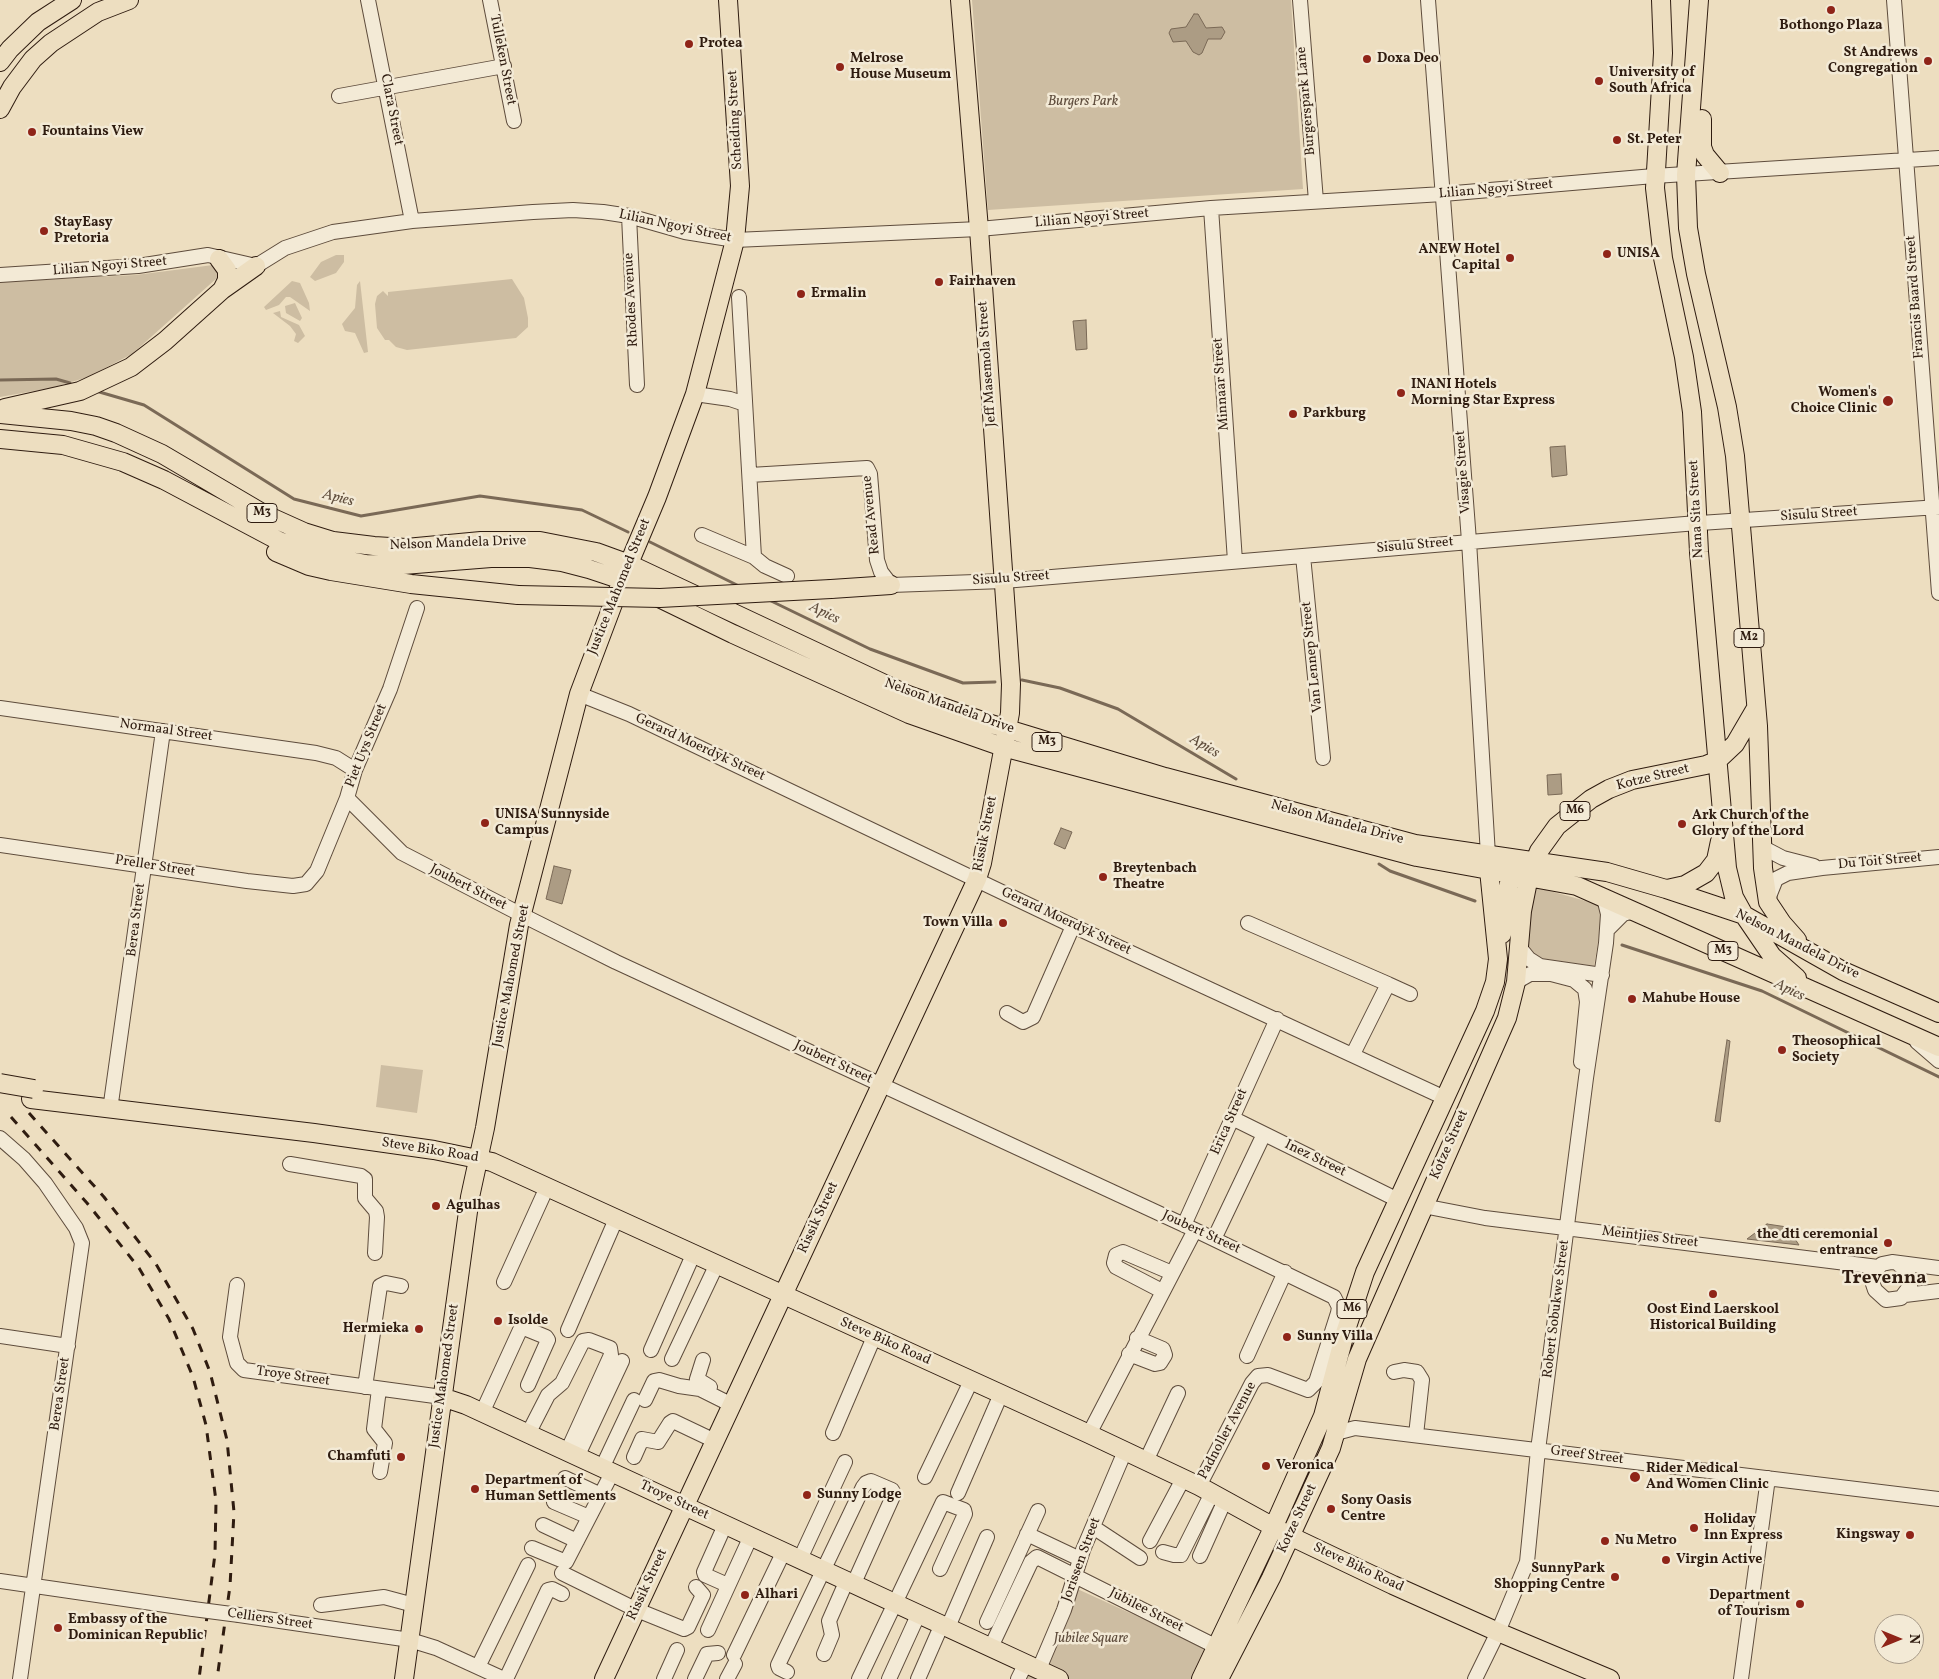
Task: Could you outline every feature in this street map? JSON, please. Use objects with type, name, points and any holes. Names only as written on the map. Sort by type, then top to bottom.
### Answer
[{"type":"main road","points":[[0,62],[10,49],[38,22],[72,0]]},
{"type":"main road","points":[[0,109],[12,87],[33,59],[45,48],[98,12],[129,0]]},
{"type":"main road","name":"Scheiding Street","points":[[728,0],[740,186],[735,240]]},
{"type":"main road","name":"Jeff Masemola Street","points":[[960,0],[979,229],[1011,684],[1007,729]]},
{"type":"main road","name":"Nana Sita Street","points":[[1661,0],[1663,54],[1654,176],[1662,258],[1684,357],[1692,412],[1697,523],[1727,868],[1734,897],[1744,915],[1772,956],[1810,990]]},
{"type":"main road","points":[[1700,6],[1704,71],[1702,147],[1709,162],[1720,173]]},
{"type":"main road","name":"M2","points":[[1700,6],[1686,175],[1690,248],[1727,407],[1736,456],[1742,520],[1747,618],[1756,708],[1762,846],[1768,902],[1782,923],[1808,952]]},
{"type":"main road","points":[[0,77],[24,48],[34,44],[45,48]]},
{"type":"main road","name":"Justice Mahomed Street","points":[[404,1679],[470,1198],[479,1158],[522,915],[579,694],[695,394],[735,240]]},
{"type":"main road","points":[[219,259],[225,266],[228,275],[222,290]]},
{"type":"main road","points":[[0,409],[80,391],[123,371],[165,341],[222,290],[256,266]]},
{"type":"main road","name":"Nelson Mandela Drive","points":[[0,414],[71,421],[96,426],[116,433],[162,454],[264,514],[304,532],[333,540],[406,548],[481,541],[540,541],[586,549],[626,572],[876,700],[909,714],[1003,747],[1417,857],[1488,862]]},
{"type":"main road","name":"Nelson Mandela Drive","points":[[0,439],[63,445],[138,467],[279,540],[329,557],[366,564],[403,565],[491,558],[530,558],[626,572],[908,694],[1007,729],[1165,777],[1406,841],[1526,870],[1577,886],[1939,1047]]},
{"type":"main road","points":[[179,488],[243,535],[262,546],[309,566],[403,582],[518,595],[660,598],[891,585]]},
{"type":"main road","name":"Kotze Street","points":[[1220,1679],[1290,1536],[1336,1433],[1355,1366],[1506,1018],[1516,982],[1526,870],[1557,826],[1590,799],[1632,780],[1706,765],[1718,760],[1734,744],[1756,708]]},
{"type":"main road","name":"Rissik Street","points":[[604,1679],[977,879],[1007,729]]},
{"type":"main road","points":[[1666,889],[1685,885],[1700,878],[1716,860],[1720,836],[1721,796]]},
{"type":"main road","name":"Kotze Street","points":[[1201,1679],[1274,1526],[1323,1416],[1355,1298],[1485,1011],[1498,969],[1488,862]]},
{"type":"main road","points":[[1498,959],[1508,888],[1526,870]]},
{"type":"main road","name":"Nelson Mandela Drive","points":[[1526,870],[1607,872],[1744,915],[1844,971],[1939,1013]]},
{"type":"main road","points":[[0,1083],[33,1094]]},
{"type":"main road","points":[[0,1094],[33,1094]]},
{"type":"main road","name":"Steve Biko Road","points":[[33,1094],[127,1109],[434,1150],[479,1158],[1089,1434],[1183,1478],[1290,1536],[1498,1632],[1610,1679]]},
{"type":"main road","points":[[434,1150],[455,1159],[462,1166],[470,1198]]},
{"type":"main road","name":"Troye Street","points":[[442,1397],[572,1454],[1059,1679]]},
{"type":"street","name":"Clara Street","points":[[368,0],[412,221]]},
{"type":"street","name":"Tulleken Street","points":[[490,0],[514,121]]},
{"type":"street","name":"Burgerspark Lane","points":[[1300,0],[1316,202]]},
{"type":"street","name":"Visagie Street","points":[[1428,0],[1469,541],[1488,862]]},
{"type":"street","name":"Francis Baard Street","points":[[1894,0],[1936,507],[1939,593]]},
{"type":"street","points":[[339,96],[504,66]]},
{"type":"street","name":"Lilian Ngoyi Street","points":[[0,275],[138,266],[202,256],[211,256],[256,266],[285,248],[333,232],[412,221],[573,210],[629,216],[685,232],[735,240],[979,229],[1211,208],[1443,194],[1654,176],[1939,158]]},
{"type":"street","name":"Minnaar Street","points":[[1211,208],[1235,561]]},
{"type":"street","name":"Rhodes Avenue","points":[[629,216],[637,385]]},
{"type":"street","points":[[738,297],[754,557]]},
{"type":"street","points":[[695,394],[730,399],[744,404]]},
{"type":"street","name":"Read Avenue","points":[[750,475],[867,468],[870,474],[877,560],[881,572],[891,585]]},
{"type":"street","name":"Sisulu Street","points":[[891,585],[1004,581],[1469,541],[1936,507]]},
{"type":"street","points":[[702,535],[754,557],[765,566],[787,576]]},
{"type":"street","name":"Van Lennep Street","points":[[1303,556],[1323,758]]},
{"type":"street","name":"Piet Uys Street","points":[[310,881],[316,871],[392,682],[417,608]]},
{"type":"street","name":"Gerard Moerdyk Street","points":[[579,694],[629,714],[1073,926],[1445,1098]]},
{"type":"street","name":"Normaal Street","points":[[0,708],[332,756],[350,754],[365,748]]},
{"type":"street","name":"Berea Street","points":[[110,1106],[163,731]]},
{"type":"street","name":"Normaal Street","points":[[332,756],[355,770]]},
{"type":"street","name":"Joubert Street","points":[[346,798],[391,844],[410,858],[608,959],[1190,1227],[1329,1293],[1337,1300]]},
{"type":"street","name":"Preller Street","points":[[0,844],[144,867],[284,886],[299,886],[310,881]]},
{"type":"street","name":"Du Toit Street","points":[[1762,846],[1783,858],[1822,868]]},
{"type":"street","name":"Du Toit Street","points":[[1768,902],[1776,879],[1782,875],[1822,868],[1939,857]]},
{"type":"street","name":"Robert Sobukwe Street","points":[[1475,1679],[1498,1632],[1527,1562],[1538,1450],[1586,1078],[1602,976],[1607,930],[1607,908],[1604,898]]},
{"type":"street","points":[[1607,930],[1623,914],[1634,911]]},
{"type":"street","points":[[1248,923],[1410,994]]},
{"type":"street","points":[[1007,1013],[1023,1022],[1033,1017],[1073,926]]},
{"type":"street","points":[[1520,948],[1529,959],[1540,966],[1602,976]]},
{"type":"street","points":[[1516,982],[1530,974],[1551,974],[1574,980],[1584,989],[1587,1002],[1581,1064],[1586,1078]]},
{"type":"street","points":[[1353,1054],[1388,984]]},
{"type":"street","name":"Erica Street","points":[[1089,1434],[1172,1272],[1232,1118],[1277,1019]]},
{"type":"street","points":[[1904,1031],[1939,1061]]},
{"type":"street","name":"Inez Street","points":[[1232,1118],[1398,1200]]},
{"type":"street","points":[[1214,1239],[1264,1134]]},
{"type":"street","name":"Berea Street","points":[[0,1138],[24,1159],[45,1184],[81,1238],[80,1260],[20,1679]]},
{"type":"street","points":[[290,1164],[361,1176],[365,1179],[365,1198],[376,1211],[378,1217],[375,1253]]},
{"type":"street","points":[[504,1282],[547,1188]]},
{"type":"street","name":"Meintjies Street","points":[[1423,1206],[1476,1217],[1878,1267]]},
{"type":"street","points":[[568,1330],[616,1219]]},
{"type":"street","points":[[1162,1291],[1116,1267],[1114,1262],[1116,1255],[1123,1252],[1172,1272]]},
{"type":"street","points":[[651,1350],[693,1255]]},
{"type":"street","points":[[1939,1268],[1887,1262],[1878,1267],[1872,1281],[1878,1294],[1891,1300],[1905,1295],[1939,1291]]},
{"type":"street","points":[[1897,1262],[1905,1268],[1910,1276],[1910,1286],[1905,1295]]},
{"type":"street","points":[[672,1359],[716,1266]]},
{"type":"street","points":[[1247,1356],[1285,1272]]},
{"type":"street","points":[[380,1472],[384,1443],[374,1429],[372,1388],[380,1286],[386,1283],[402,1286]]},
{"type":"street","name":"Troye Street","points":[[237,1285],[230,1338],[237,1363],[244,1370],[442,1397]]},
{"type":"street","name":"Padnoller Avenue","points":[[1212,1493],[1252,1383],[1258,1376],[1268,1375],[1308,1390],[1316,1382],[1338,1313],[1337,1300]]},
{"type":"street","points":[[482,1413],[520,1330],[524,1328],[546,1337],[548,1340],[528,1385]]},
{"type":"street","points":[[0,1336],[68,1346]]},
{"type":"street","points":[[833,1433],[874,1337]]},
{"type":"street","points":[[1129,1354],[1155,1364],[1160,1363],[1165,1355],[1162,1349],[1137,1338]]},
{"type":"street","points":[[528,1434],[548,1395],[562,1383],[583,1341],[590,1340],[610,1348],[611,1355],[572,1454]]},
{"type":"street","points":[[703,1360],[696,1374],[698,1381],[734,1402]]},
{"type":"street","points":[[572,1454],[622,1361]]},
{"type":"street","points":[[1394,1372],[1404,1370],[1417,1372],[1422,1380],[1416,1435]]},
{"type":"street","points":[[532,1548],[565,1563],[601,1495],[607,1471],[639,1400],[654,1382],[659,1380],[700,1389],[734,1402]]},
{"type":"street","points":[[925,1477],[971,1381]]},
{"type":"street","points":[[1146,1461],[1178,1393]]},
{"type":"street","points":[[958,1493],[1001,1394]]},
{"type":"street","points":[[1341,1413],[1355,1428]]},
{"type":"street","points":[[634,1456],[642,1439],[658,1442],[672,1421],[716,1441]]},
{"type":"street","name":"Greef Street","points":[[1336,1433],[1355,1428],[1939,1499]]},
{"type":"street","name":"Jorissen Street","points":[[1018,1679],[1032,1666],[1064,1610],[1080,1559],[1125,1451]]},
{"type":"street","points":[[728,1679],[735,1659],[845,1462]]},
{"type":"street","points":[[793,1556],[833,1474]]},
{"type":"street","points":[[566,1478],[601,1495]]},
{"type":"street","points":[[1150,1541],[1183,1478]]},
{"type":"street","points":[[1741,1679],[1768,1478]]},
{"type":"street","points":[[787,1672],[779,1668],[778,1664],[822,1569],[866,1482],[871,1481],[892,1490],[893,1497],[830,1621],[832,1635],[824,1654]]},
{"type":"street","points":[[1162,1552],[1181,1555],[1212,1493]]},
{"type":"street","points":[[1200,1556],[1212,1493]]},
{"type":"street","points":[[554,1502],[590,1518]]},
{"type":"street","points":[[859,1679],[943,1502],[964,1510],[965,1514],[940,1569]]},
{"type":"street","points":[[986,1622],[1038,1511]]},
{"type":"street","points":[[543,1525],[577,1541]]},
{"type":"street","points":[[723,1583],[705,1575],[704,1572],[725,1525]]},
{"type":"street","points":[[1093,1528],[1140,1558]]},
{"type":"street","points":[[1027,1534],[1080,1559]]},
{"type":"street","points":[[708,1630],[751,1536]]},
{"type":"street","points":[[918,1679],[988,1537]]},
{"type":"street","name":"Jubilee Street","points":[[991,1647],[1035,1558],[1039,1557],[1217,1646]]},
{"type":"street","points":[[478,1667],[528,1565]]},
{"type":"street","points":[[562,1573],[636,1610],[681,1629],[687,1628],[703,1595],[696,1587]]},
{"type":"street","name":"Celliers Street","points":[[0,1581],[410,1640],[436,1648],[505,1679]]},
{"type":"street","points":[[505,1679],[548,1590],[551,1589],[562,1594]]},
{"type":"street","points":[[321,1605],[384,1597],[414,1605]]},
{"type":"street","points":[[889,1679],[919,1613]]},
{"type":"street","points":[[664,1679],[677,1650]]},
{"type":"street","points":[[694,1679],[707,1654],[718,1653]]},
{"type":"green space","name":"Burgers Park","points":[[972,0],[1291,0],[1303,189],[988,210]]},
{"type":"green space","points":[[336,255],[344,255],[344,262],[336,273],[315,281],[310,277],[321,262]]},
{"type":"green space","points":[[213,265],[218,270],[217,278],[132,354],[88,377],[51,388],[0,397],[0,282],[136,275]]},
{"type":"green space","points":[[512,279],[524,298],[528,318],[528,327],[516,338],[407,350],[396,347],[389,340],[385,340],[377,328],[375,304],[377,296],[383,291],[388,296],[388,292]]},
{"type":"green space","points":[[292,281],[300,283],[309,303],[310,311],[290,297],[286,297],[279,305],[266,310],[264,307]]},
{"type":"green space","points":[[360,281],[368,352],[364,353],[355,333],[345,331],[342,324],[355,308],[357,285]]},
{"type":"green space","points":[[295,303],[302,318],[300,321],[286,313],[285,306]]},
{"type":"green space","points":[[280,311],[281,317],[299,325],[305,336],[298,343],[294,341],[296,334],[290,326],[273,313]]},
{"type":"green space","points":[[1532,886],[1604,906],[1594,966],[1531,957],[1526,952]]},
{"type":"green space","points":[[381,1065],[423,1070],[417,1113],[376,1107]]},
{"type":"green space","name":"Jubilee Square","points":[[1073,1587],[1211,1650],[1196,1679],[1025,1679]]},
{"type":"shaded area","points":[[1194,14],[1198,14],[1206,28],[1222,27],[1225,32],[1221,39],[1208,39],[1202,53],[1199,55],[1193,52],[1186,41],[1173,42],[1169,33],[1171,29],[1186,27]]},
{"type":"shaded area","points":[[1086,320],[1087,349],[1076,350],[1073,321]]},
{"type":"shaded area","points":[[1565,446],[1567,475],[1552,477],[1550,447]]},
{"type":"shaded area","points":[[1561,774],[1562,794],[1548,795],[1547,775]]},
{"type":"shaded area","points":[[1061,828],[1072,832],[1065,849],[1054,844]]},
{"type":"shaded area","points":[[554,866],[571,870],[562,904],[546,899]]},
{"type":"shaded area","points":[[1727,1040],[1730,1041],[1720,1122],[1715,1121]]},
{"type":"shaded area","points":[[1767,1224],[1787,1227],[1799,1245],[1747,1239]]},
{"type":"waterway","name":"Apies","points":[[0,380],[56,379],[70,383]]},
{"type":"waterway","name":"Apies","points":[[96,391],[144,405],[294,499],[361,516],[480,496],[582,510],[628,532]]},
{"type":"waterway","name":"Apies","points":[[650,542],[741,587]]},
{"type":"waterway","name":"Apies","points":[[767,599],[870,649],[963,683],[995,682]]},
{"type":"waterway","name":"Apies","points":[[1022,680],[1060,688],[1118,709],[1236,779]]},
{"type":"waterway","name":"Apies","points":[[1379,864],[1390,871],[1475,901]]},
{"type":"waterway","name":"Apies","points":[[1622,945],[1762,991],[1939,1077]]},
{"type":"railway","points":[[29,1113],[104,1197],[156,1264],[193,1329],[210,1372],[227,1440],[234,1512],[230,1586],[217,1679]]},
{"type":"railway","points":[[11,1117],[87,1203],[139,1268],[169,1319],[193,1377],[206,1425],[216,1501],[215,1554],[199,1679]]},
{"type":"place","name":"Bothongo Plaza","points":[[1831,10]]},
{"type":"place","name":"Protea","points":[[689,44]]},
{"type":"place","name":"Doxa Deo","points":[[1367,59]]},
{"type":"place","name":"St Andrews Congregation","points":[[1928,61]]},
{"type":"place","name":"Melrose House Museum","points":[[840,67]]},
{"type":"place","name":"University of South Africa","points":[[1599,81]]},
{"type":"place","name":"Fountains View","points":[[32,132]]},
{"type":"place","name":"St. Peter","points":[[1617,140]]},
{"type":"place","name":"StayEasy Pretoria","points":[[44,231]]},
{"type":"place","name":"UNISA","points":[[1607,254]]},
{"type":"place","name":"ANEW Hotel Capital","points":[[1510,258]]},
{"type":"place","name":"Fairhaven","points":[[939,282]]},
{"type":"place","name":"Ermalin","points":[[801,294]]},
{"type":"place","name":"INANI Hotels Morning Star Express","points":[[1401,393]]},
{"type":"place","name":"Women's Choice Clinic","points":[[1888,401]]},
{"type":"place","name":"Parkburg","points":[[1293,414]]},
{"type":"place","name":"UNISA Sunnyside Campus","points":[[485,823]]},
{"type":"place","name":"Ark Church of the Glory of the Lord","points":[[1682,824]]},
{"type":"place","name":"Breytenbach Theatre","points":[[1103,877]]},
{"type":"place","name":"Town Villa","points":[[1003,923]]},
{"type":"place","name":"Mahube House","points":[[1632,999]]},
{"type":"place","name":"Theosophical Society","points":[[1782,1050]]},
{"type":"place","name":"Agulhas","points":[[436,1206]]},
{"type":"place","name":"the dti ceremonial entrance","points":[[1888,1243]]},
{"type":"place","name":"Oost Eind Laerskool Historical Building","points":[[1713,1294]]},
{"type":"place","name":"Isolde","points":[[498,1321]]},
{"type":"place","name":"Hermieka","points":[[419,1329]]},
{"type":"place","name":"Sunny Villa","points":[[1287,1337]]},
{"type":"place","name":"Chamfuti","points":[[401,1457]]},
{"type":"place","name":"Veronica","points":[[1266,1466]]},
{"type":"place","name":"Rider Medical And Women Clinic","points":[[1635,1477]]},
{"type":"place","name":"Department of Human Settlements","points":[[475,1489]]},
{"type":"place","name":"Sunny Lodge","points":[[807,1495]]},
{"type":"place","name":"Sony Oasis Centre","points":[[1331,1509]]},
{"type":"place","name":"Holiday Inn Express","points":[[1694,1528]]},
{"type":"place","name":"Kingsway","points":[[1910,1535]]},
{"type":"place","name":"Nu Metro","points":[[1605,1541]]},
{"type":"place","name":"Virgin Active","points":[[1666,1560]]},
{"type":"place","name":"SunnyPark Shopping Centre","points":[[1615,1577]]},
{"type":"place","name":"Alhari","points":[[745,1595]]},
{"type":"place","name":"Department of Tourism","points":[[1800,1604]]},
{"type":"place","name":"Embassy of the Dominican Republic","points":[[58,1628]]},
{"type":"district","name":"Trevenna","points":[[1884,1280]]}]
